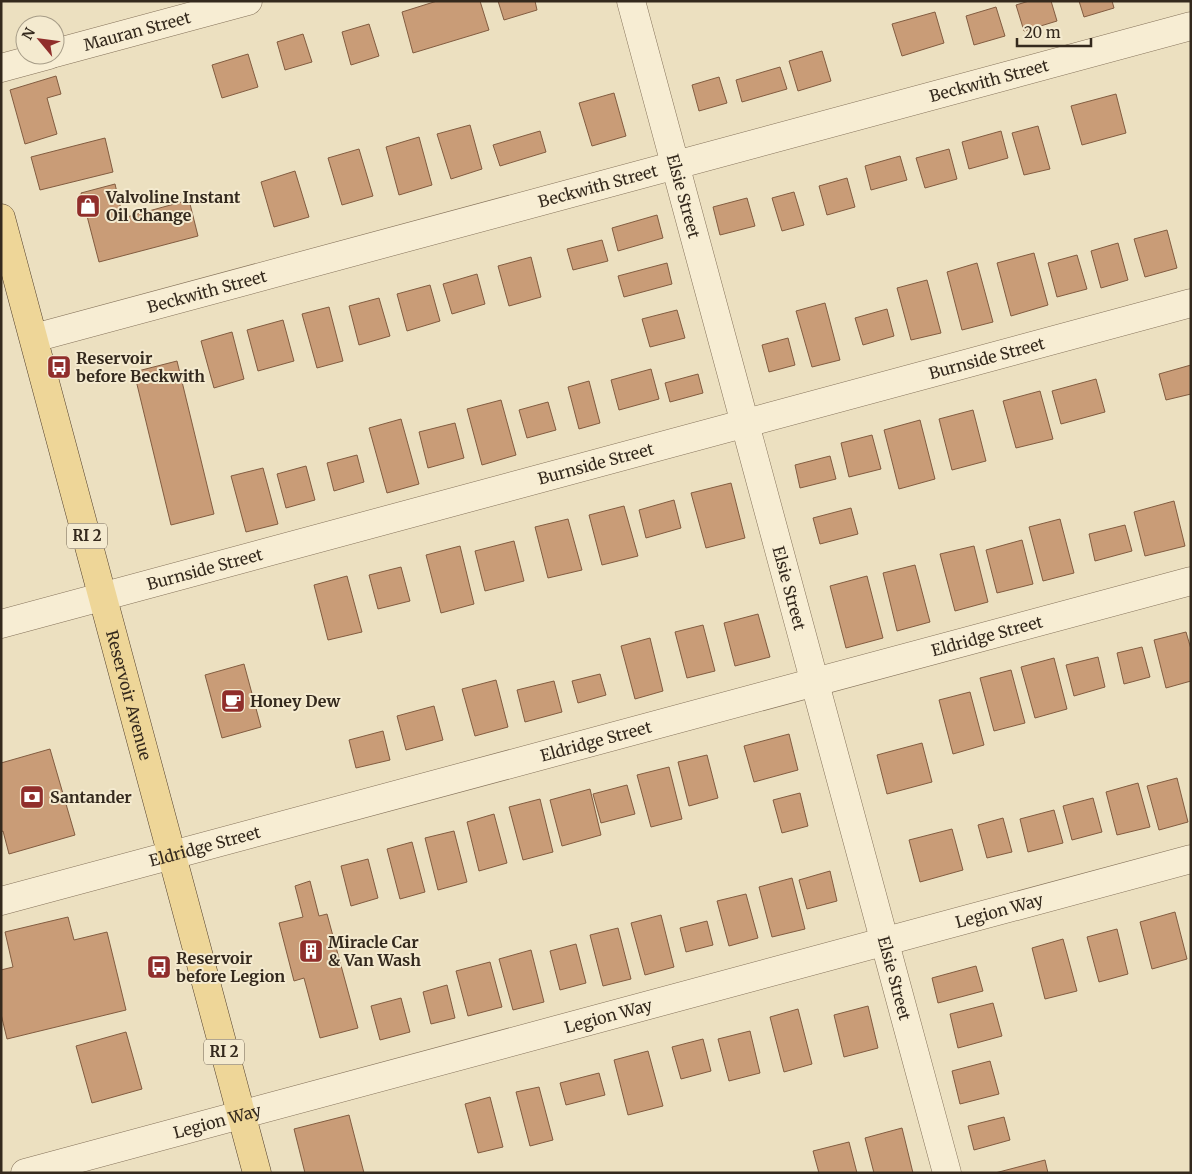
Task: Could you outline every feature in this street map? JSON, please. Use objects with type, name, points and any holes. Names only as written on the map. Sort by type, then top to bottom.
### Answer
[{"type":"main road","name":"Reservoir Avenue","points":[[1,218],[257,1173]]},
{"type":"street","name":"Mauran Street","points":[[65,50],[248,1]]},
{"type":"street","name":"Elsie Street","points":[[631,1],[947,1173]]},
{"type":"street","name":"Beckwith Street","points":[[34,338],[1191,26]]},
{"type":"street","points":[[1,68],[15,64]]},
{"type":"street","name":"Burnside Street","points":[[1,624],[1191,303]]},
{"type":"street","name":"Eldridge Street","points":[[1,901],[1191,581]]},
{"type":"street","name":"Legion Way","points":[[25,1173],[1191,859]]},
{"type":"building","points":[[437,1],[480,1],[489,30],[413,53],[402,12]]},
{"type":"building","points":[[498,1],[535,1],[537,10],[504,20]]},
{"type":"building","points":[[1029,1],[1051,1],[1057,21],[1024,31],[1016,5]]},
{"type":"building","points":[[1079,1],[1112,1],[1114,8],[1084,17]]},
{"type":"building","points":[[996,7],[1005,36],[974,45],[966,16]]},
{"type":"building","points":[[935,12],[944,43],[902,56],[892,24]]},
{"type":"building","points":[[369,24],[379,56],[351,65],[342,32]]},
{"type":"building","points":[[303,34],[312,62],[285,70],[277,42]]},
{"type":"building","points":[[822,51],[831,81],[798,91],[789,61]]},
{"type":"building","points":[[248,54],[258,87],[222,98],[212,65]]},
{"type":"building","points":[[780,67],[787,89],[742,102],[736,80]]},
{"type":"building","points":[[56,76],[61,94],[47,98],[57,134],[25,144],[10,90]]},
{"type":"building","points":[[719,77],[727,103],[699,111],[692,85]]},
{"type":"building","points":[[614,93],[626,136],[592,146],[579,103]]},
{"type":"building","points":[[1116,94],[1126,133],[1082,145],[1071,106]]},
{"type":"building","points":[[470,125],[482,169],[451,179],[437,134]]},
{"type":"building","points":[[1038,126],[1050,169],[1024,175],[1012,133]]},
{"type":"building","points":[[540,131],[546,152],[500,166],[493,145]]},
{"type":"building","points":[[1001,131],[1008,158],[969,169],[962,142]]},
{"type":"building","points":[[419,137],[432,185],[399,195],[386,147]]},
{"type":"building","points":[[105,138],[113,172],[40,190],[31,157]]},
{"type":"building","points":[[359,149],[373,196],[342,205],[328,158]]},
{"type":"building","points":[[949,149],[957,179],[925,188],[916,158]]},
{"type":"building","points":[[900,156],[907,180],[871,190],[865,166]]},
{"type":"building","points":[[295,171],[309,217],[274,227],[261,182]]},
{"type":"building","points":[[847,178],[855,207],[827,215],[819,186]]},
{"type":"building","points":[[115,184],[123,218],[189,200],[198,236],[99,262],[81,193]]},
{"type":"building","points":[[794,192],[804,225],[782,231],[772,198]]},
{"type":"building","points":[[747,198],[755,226],[720,235],[713,207]]},
{"type":"building","points":[[657,215],[663,238],[618,251],[612,228]]},
{"type":"building","points":[[1167,230],[1177,268],[1145,277],[1134,239]]},
{"type":"building","points":[[602,240],[608,261],[573,270],[567,249]]},
{"type":"building","points":[[1118,243],[1128,280],[1101,288],[1091,251]]},
{"type":"building","points":[[1034,253],[1048,305],[1011,316],[997,263]]},
{"type":"building","points":[[1077,255],[1087,289],[1057,297],[1048,263]]},
{"type":"building","points":[[531,257],[541,297],[509,306],[498,266]]},
{"type":"building","points":[[667,263],[672,284],[624,297],[618,276]]},
{"type":"building","points":[[977,263],[993,322],[962,330],[947,272]]},
{"type":"building","points":[[477,274],[485,304],[452,314],[443,284]]},
{"type":"building","points":[[927,280],[941,333],[911,340],[897,288]]},
{"type":"building","points":[[430,285],[440,321],[407,331],[397,294]]},
{"type":"building","points":[[379,298],[390,336],[359,345],[349,306]]},
{"type":"building","points":[[825,303],[840,360],[812,367],[796,311]]},
{"type":"building","points":[[329,307],[343,361],[317,368],[302,314]]},
{"type":"building","points":[[887,309],[894,336],[863,345],[855,318]]},
{"type":"building","points":[[677,310],[685,338],[650,347],[642,319]]},
{"type":"building","points":[[283,320],[294,361],[258,371],[247,330]]},
{"type":"building","points":[[232,332],[244,379],[214,388],[201,341]]},
{"type":"building","points":[[788,338],[795,365],[769,372],[762,345]]},
{"type":"building","points":[[177,361],[214,514],[171,525],[134,372]]},
{"type":"building","points":[[1191,365],[1191,394],[1166,400],[1159,374]]},
{"type":"building","points":[[651,369],[659,399],[619,410],[611,380]]},
{"type":"building","points":[[698,374],[703,393],[670,402],[665,383]]},
{"type":"building","points":[[1096,379],[1105,412],[1061,424],[1052,391]]},
{"type":"building","points":[[589,381],[600,423],[579,429],[568,387]]},
{"type":"building","points":[[1040,391],[1053,439],[1016,448],[1003,401]]},
{"type":"building","points":[[501,400],[516,455],[482,465],[467,409]]},
{"type":"building","points":[[548,402],[556,430],[527,438],[519,410]]},
{"type":"building","points":[[973,410],[986,461],[952,470],[939,419]]},
{"type":"building","points":[[401,419],[419,484],[387,493],[369,428]]},
{"type":"building","points":[[920,420],[935,479],[899,489],[884,430]]},
{"type":"building","points":[[455,423],[464,458],[428,468],[419,432]]},
{"type":"building","points":[[872,435],[881,469],[849,477],[841,443]]},
{"type":"building","points":[[357,455],[364,482],[334,491],[327,463]]},
{"type":"building","points":[[830,456],[836,479],[800,488],[795,465]]},
{"type":"building","points":[[306,466],[315,500],[286,508],[277,474]]},
{"type":"building","points":[[263,468],[278,524],[246,532],[231,476]]},
{"type":"building","points":[[731,483],[745,538],[706,548],[691,493]]},
{"type":"building","points":[[674,500],[681,528],[646,538],[639,510]]},
{"type":"building","points":[[1174,501],[1185,546],[1145,556],[1134,512]]},
{"type":"building","points":[[624,506],[638,556],[602,565],[589,515]]},
{"type":"building","points":[[851,508],[858,534],[820,544],[813,518]]},
{"type":"building","points":[[568,519],[582,570],[548,578],[535,527]]},
{"type":"building","points":[[1060,519],[1074,573],[1043,581],[1029,527]]},
{"type":"building","points":[[1125,525],[1132,551],[1095,561],[1089,534]]},
{"type":"building","points":[[1022,540],[1033,584],[997,593],[986,550]]},
{"type":"building","points":[[514,541],[524,581],[485,591],[475,551]]},
{"type":"building","points":[[460,546],[474,604],[441,613],[426,555]]},
{"type":"building","points":[[974,546],[988,602],[955,611],[940,554]]},
{"type":"building","points":[[915,565],[930,622],[897,631],[883,573]]},
{"type":"building","points":[[401,567],[410,601],[378,609],[369,575]]},
{"type":"building","points":[[347,576],[362,632],[328,640],[314,585]]},
{"type":"building","points":[[867,576],[883,638],[846,648],[830,586]]},
{"type":"building","points":[[758,614],[770,657],[735,666],[724,623]]},
{"type":"building","points":[[703,625],[715,671],[687,678],[675,632]]},
{"type":"building","points":[[1186,632],[1191,649],[1191,681],[1166,688],[1154,640]]},
{"type":"building","points":[[650,638],[663,691],[635,699],[621,646]]},
{"type":"building","points":[[1142,647],[1150,677],[1124,684],[1117,653]]},
{"type":"building","points":[[1098,657],[1105,687],[1074,696],[1066,665]]},
{"type":"building","points":[[1054,658],[1067,709],[1035,718],[1021,667]]},
{"type":"building","name":"Honey Dew","points":[[244,664],[261,727],[222,738],[205,675]]},
{"type":"building","points":[[1011,670],[1025,723],[994,731],[980,678]]},
{"type":"building","points":[[600,674],[606,695],[578,703],[572,681]]},
{"type":"building","points":[[496,680],[508,727],[475,736],[462,689]]},
{"type":"building","points":[[554,681],[562,712],[525,722],[517,690]]},
{"type":"building","points":[[970,692],[984,745],[953,754],[939,700]]},
{"type":"building","points":[[434,706],[443,740],[406,750],[397,716]]},
{"type":"building","points":[[383,731],[390,760],[356,768],[349,740]]},
{"type":"building","points":[[789,734],[798,770],[754,782],[744,746]]},
{"type":"building","points":[[922,743],[932,782],[887,794],[877,755]]},
{"type":"building","name":"Santander","points":[[50,749],[75,835],[9,854],[3,831],[1,832],[1,763]]},
{"type":"building","points":[[707,755],[718,798],[689,806],[678,762]]},
{"type":"building","points":[[669,767],[682,819],[651,827],[637,775]]},
{"type":"building","points":[[1177,778],[1188,822],[1159,830],[1147,786]]},
{"type":"building","points":[[1138,783],[1150,827],[1117,835],[1106,792]]},
{"type":"building","points":[[627,785],[635,814],[601,823],[593,794]]},
{"type":"building","points":[[590,789],[601,835],[562,846],[550,800]]},
{"type":"building","points":[[800,793],[808,826],[782,833],[773,800]]},
{"type":"building","points":[[1093,798],[1102,832],[1072,840],[1063,806]]},
{"type":"building","points":[[540,799],[553,852],[523,860],[509,807]]},
{"type":"building","points":[[1054,810],[1063,843],[1028,852],[1020,819]]},
{"type":"building","points":[[494,814],[507,863],[479,871],[467,822]]},
{"type":"building","points":[[1003,818],[1012,852],[987,858],[978,825]]},
{"type":"building","points":[[952,829],[963,870],[920,882],[909,840]]},
{"type":"building","points":[[454,831],[467,882],[438,890],[425,838]]},
{"type":"building","points":[[412,842],[425,892],[400,899],[387,849]]},
{"type":"building","points":[[368,859],[378,898],[351,906],[341,866]]},
{"type":"building","points":[[830,871],[837,901],[807,909],[799,880]]},
{"type":"building","points":[[792,878],[805,929],[772,937],[759,887]]},
{"type":"building","name":"Miracle Car & Van Wash","points":[[310,881],[319,916],[327,914],[358,1028],[320,1038],[304,978],[294,981],[279,923],[303,917],[295,886]]},
{"type":"building","points":[[746,894],[758,938],[729,946],[717,901]]},
{"type":"building","points":[[1175,912],[1187,959],[1152,969],[1140,922]]},
{"type":"building","points":[[661,915],[674,967],[645,975],[631,923]]},
{"type":"building","points":[[68,917],[74,940],[107,932],[126,1010],[7,1039],[1,1014],[1,970],[13,967],[5,932]]},
{"type":"building","points":[[707,921],[713,945],[686,952],[680,928]]},
{"type":"building","points":[[618,928],[631,979],[603,986],[590,935]]},
{"type":"building","points":[[1117,929],[1128,974],[1099,982],[1087,937]]},
{"type":"building","points":[[1063,939],[1077,991],[1045,999],[1032,948]]},
{"type":"building","points":[[576,944],[586,983],[560,990],[550,951]]},
{"type":"building","points":[[531,950],[544,1002],[513,1010],[499,959]]},
{"type":"building","points":[[490,962],[502,1007],[468,1016],[456,971]]},
{"type":"building","points":[[976,966],[983,991],[938,1003],[932,978]]},
{"type":"building","points":[[447,985],[455,1018],[431,1024],[423,992]]},
{"type":"building","points":[[401,998],[410,1032],[380,1040],[371,1006]]},
{"type":"building","points":[[993,1003],[1002,1036],[958,1048],[950,1014]]},
{"type":"building","points":[[868,1006],[878,1048],[844,1057],[834,1015]]},
{"type":"building","points":[[798,1009],[812,1064],[784,1072],[770,1017]]},
{"type":"building","points":[[750,1031],[760,1073],[729,1081],[718,1039]]},
{"type":"building","points":[[126,1032],[142,1089],[92,1103],[76,1046]]},
{"type":"building","points":[[703,1039],[711,1071],[681,1079],[672,1047]]},
{"type":"building","points":[[648,1051],[663,1106],[628,1115],[614,1060]]},
{"type":"building","points":[[990,1061],[999,1094],[960,1104],[952,1071]]},
{"type":"building","points":[[599,1073],[605,1095],[566,1105],[560,1083]]},
{"type":"building","points":[[539,1087],[553,1140],[530,1146],[516,1092]]},
{"type":"building","points":[[490,1097],[503,1147],[478,1153],[465,1104]]},
{"type":"building","points":[[349,1115],[364,1173],[305,1173],[294,1129]]},
{"type":"building","points":[[1004,1117],[1010,1140],[974,1150],[968,1126]]},
{"type":"building","points":[[902,1128],[913,1173],[874,1173],[865,1138]]},
{"type":"building","points":[[849,1142],[857,1173],[819,1173],[813,1151]]},
{"type":"building","points":[[1045,1160],[1048,1173],[995,1173]]},
{"type":"place","name":"Valvoline Instant Oil Change","points":[[88,206]]},
{"type":"place","name":"Reservoir before Beckwith","points":[[59,367]]},
{"type":"place","name":"Honey Dew","points":[[233,701]]},
{"type":"place","name":"Santander","points":[[32,797]]},
{"type":"place","name":"Miracle Car & Van Wash","points":[[311,951]]},
{"type":"place","name":"Reservoir before Legion","points":[[159,967]]}]
